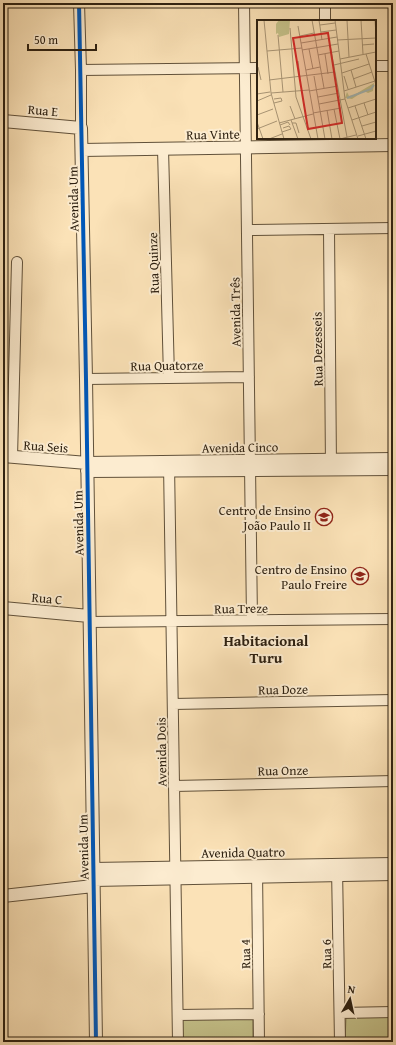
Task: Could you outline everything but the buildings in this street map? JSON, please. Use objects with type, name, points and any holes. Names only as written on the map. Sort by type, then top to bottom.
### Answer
[{"type":"street","name":"Avenida Um","points":[[79,3],[96,1042]]},
{"type":"street","name":"Avenida Três","points":[[244,3],[252,620]]},
{"type":"street","points":[[325,3],[325,20]]},
{"type":"street","points":[[376,66],[393,66]]},
{"type":"street","points":[[81,70],[257,68]]},
{"type":"street","name":"Rua E","points":[[3,121],[81,128]]},
{"type":"street","name":"Rua Vinte","points":[[82,150],[393,145]]},
{"type":"street","name":"Rua Quinze","points":[[163,149],[169,377]]},
{"type":"street","points":[[247,230],[393,228]]},
{"type":"street","name":"Rua Dezesseis","points":[[329,229],[331,465]]},
{"type":"street","points":[[8,457],[17,262]]},
{"type":"street","name":"Rua Quatorze","points":[[86,379],[249,377]]},
{"type":"street","name":"Rua Seis","points":[[8,457],[87,467]]},
{"type":"street","name":"Avenida Cinco","points":[[331,465],[393,459]]},
{"type":"street","name":"Avenida Cinco","points":[[87,467],[331,465],[393,469]]},
{"type":"street","name":"Avenida Dois","points":[[169,466],[178,1042]]},
{"type":"street","name":"Rua C","points":[[3,608],[89,619]]},
{"type":"street","name":"Rua Treze","points":[[89,619],[172,621],[393,619]]},
{"type":"street","name":"Rua Doze","points":[[173,704],[393,700]]},
{"type":"street","name":"Rua Onze","points":[[174,786],[393,781]]},
{"type":"street","name":"Avenida Quatro","points":[[337,870],[393,864]]},
{"type":"street","name":"Avenida Quatro","points":[[3,896],[93,878],[176,873],[337,870],[393,874]]},
{"type":"street","name":"Rua 6","points":[[337,870],[340,1042]]},
{"type":"street","name":"Rua 4","points":[[257,871],[259,1042]]},
{"type":"street","points":[[340,1013],[393,1012]]},
{"type":"street","points":[[178,1015],[259,1014]]},
{"type":"shaded area","points":[[393,1014],[393,1042],[345,1042],[346,1016]]},
{"type":"shaded area","points":[[253,1016],[253,1042],[182,1042],[181,1017]]},
{"type":"cycle path","points":[[79,3],[96,1042]]},
{"type":"place","name":"Centro de Ensino João Paulo II","points":[[324,517]]},
{"type":"place","name":"Centro de Ensino Paulo Freire","points":[[360,576]]},
{"type":"district","name":"Habitacional Turu","points":[[266,650]]}]
